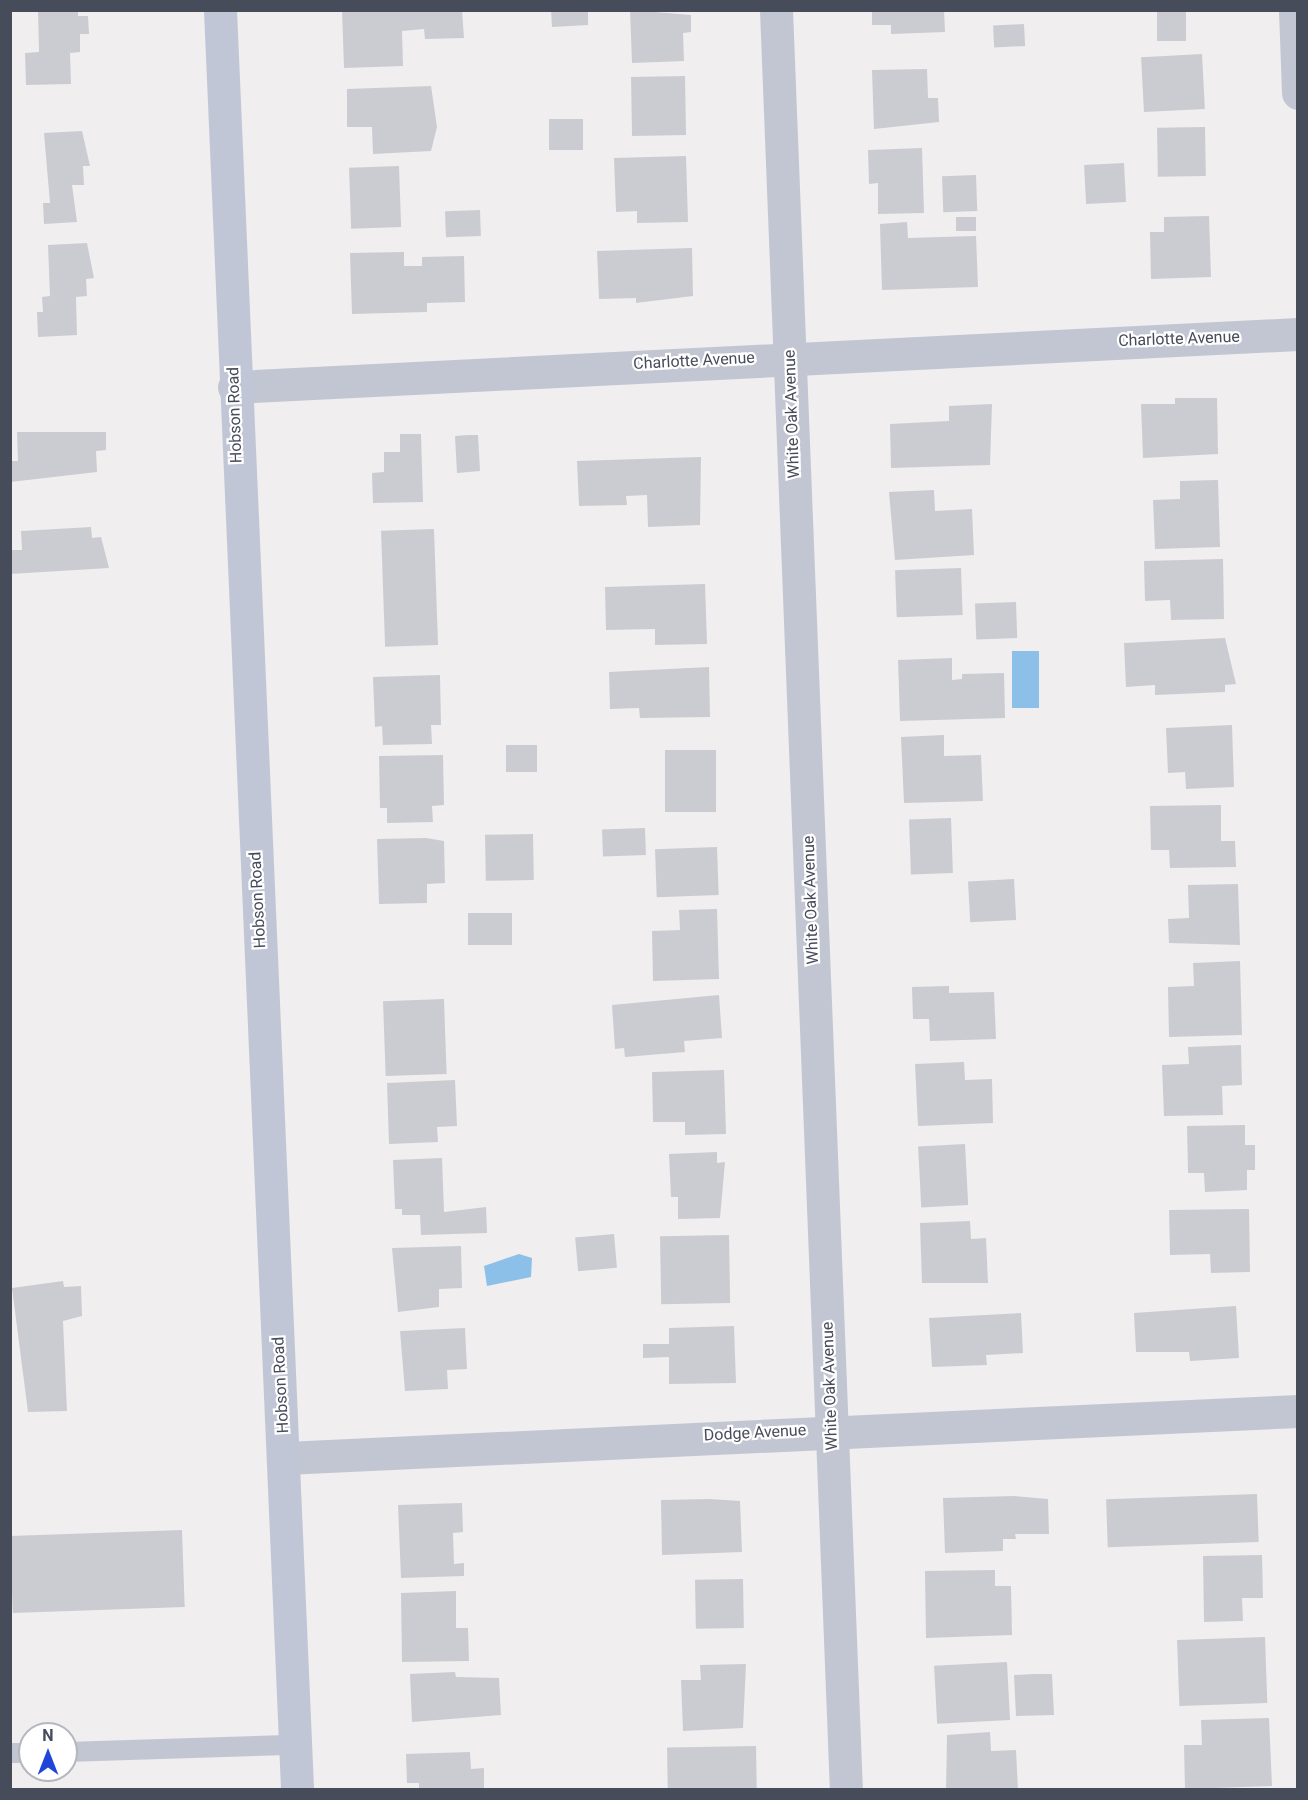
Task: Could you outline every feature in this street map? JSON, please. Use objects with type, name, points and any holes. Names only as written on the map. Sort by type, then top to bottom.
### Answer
[{"type":"main road","name":"Hobson Road","points":[[220,10],[234,387],[285,1458],[297,1790]]},
{"type":"street","name":"White Oak Avenue","points":[[776,10],[846,1790]]},
{"type":"street","points":[[1294,10],[1298,93]]},
{"type":"street","name":"Charlotte Avenue","points":[[234,387],[790,356],[1298,334]]},
{"type":"street","name":"Dodge Avenue","points":[[285,1458],[831,1429],[1298,1411]]},
{"type":"lane","points":[[78,1752],[295,1745]]},
{"type":"water","points":[[1012,651],[1039,651],[1039,708],[1012,708]]},
{"type":"water","points":[[519,1254],[532,1258],[531,1277],[487,1286],[484,1266]]},
{"type":"building","points":[[38,10],[78,10],[78,16],[88,16],[89,34],[80,34],[80,52],[70,53],[71,84],[26,85],[25,53],[39,52]]},
{"type":"building","points":[[342,10],[462,10],[464,38],[425,39],[424,29],[402,31],[403,66],[344,68]]},
{"type":"building","points":[[551,10],[588,10],[588,25],[552,27]]},
{"type":"building","points":[[630,10],[691,15],[691,32],[683,33],[684,61],[632,63]]},
{"type":"building","points":[[872,10],[944,10],[945,32],[891,34],[891,25],[872,25]]},
{"type":"building","points":[[1157,10],[1186,10],[1186,41],[1157,41]]},
{"type":"building","points":[[1024,24],[1025,46],[994,48],[993,26]]},
{"type":"building","points":[[1202,54],[1205,109],[1144,112],[1141,57]]},
{"type":"building","points":[[927,69],[928,98],[938,98],[939,122],[874,129],[872,70]]},
{"type":"building","points":[[685,76],[686,135],[632,136],[631,77]]},
{"type":"building","points":[[431,86],[437,127],[431,151],[373,154],[372,127],[347,127],[347,89]]},
{"type":"building","points":[[549,119],[583,119],[583,150],[549,150]]},
{"type":"building","points":[[1205,127],[1206,176],[1158,177],[1157,128]]},
{"type":"building","points":[[82,131],[90,166],[83,166],[84,185],[72,185],[77,222],[44,224],[43,203],[50,203],[44,133]]},
{"type":"building","points":[[922,148],[924,213],[878,214],[878,183],[869,184],[868,150]]},
{"type":"building","points":[[686,156],[688,222],[637,223],[637,211],[616,212],[614,158]]},
{"type":"building","points":[[1124,163],[1126,202],[1086,204],[1084,165]]},
{"type":"building","points":[[399,166],[401,227],[351,229],[349,168]]},
{"type":"building","points":[[976,175],[977,211],[943,212],[942,176]]},
{"type":"building","points":[[480,210],[481,236],[446,237],[445,211]]},
{"type":"building","points":[[1209,216],[1211,277],[1151,279],[1150,232],[1164,232],[1164,217]]},
{"type":"building","points":[[956,217],[976,217],[976,231],[956,231]]},
{"type":"building","points":[[907,222],[908,238],[976,236],[978,287],[882,290],[880,224]]},
{"type":"building","points":[[87,243],[94,278],[86,279],[87,296],[76,297],[77,335],[38,337],[37,312],[43,312],[42,297],[50,296],[48,245]]},
{"type":"building","points":[[692,248],[693,296],[636,303],[636,298],[599,299],[597,251]]},
{"type":"building","points":[[404,252],[404,266],[422,266],[422,257],[464,256],[465,302],[427,303],[427,312],[352,314],[350,253]]},
{"type":"building","points":[[1175,398],[1217,398],[1218,454],[1143,458],[1141,404],[1175,404]]},
{"type":"building","points":[[992,404],[990,465],[891,468],[890,424],[949,421],[949,406]]},
{"type":"building","points":[[17,432],[106,432],[106,450],[96,451],[97,472],[10,482],[10,461],[18,461]]},
{"type":"building","points":[[400,434],[421,434],[423,502],[373,503],[372,473],[384,472],[384,452],[400,452]]},
{"type":"building","points":[[478,435],[480,471],[457,473],[455,436]]},
{"type":"building","points":[[701,457],[700,525],[648,527],[647,495],[626,496],[627,505],[579,506],[577,461]]},
{"type":"building","points":[[1218,480],[1220,547],[1155,549],[1153,500],[1180,499],[1180,481]]},
{"type":"building","points":[[934,490],[935,511],[972,509],[974,555],[895,560],[889,492]]},
{"type":"building","points":[[91,527],[92,538],[101,537],[109,568],[10,574],[10,550],[22,550],[21,531]]},
{"type":"building","points":[[434,529],[438,645],[385,647],[381,531]]},
{"type":"building","points":[[1223,559],[1224,619],[1171,620],[1170,600],[1145,601],[1144,561]]},
{"type":"building","points":[[961,568],[963,615],[897,617],[895,570]]},
{"type":"building","points":[[705,584],[707,644],[655,645],[655,629],[606,630],[605,587]]},
{"type":"building","points":[[1016,602],[1017,638],[976,639],[975,603]]},
{"type":"building","points":[[1225,638],[1236,684],[1225,685],[1225,692],[1155,695],[1155,685],[1126,687],[1124,643]]},
{"type":"building","points":[[952,658],[952,680],[962,679],[962,674],[1004,673],[1005,718],[900,721],[898,660]]},
{"type":"building","points":[[709,667],[710,717],[640,718],[639,708],[610,709],[609,672]]},
{"type":"building","points":[[440,675],[441,725],[431,725],[432,744],[383,745],[382,726],[375,727],[373,677]]},
{"type":"building","points":[[1232,725],[1234,787],[1186,789],[1185,772],[1168,773],[1166,728]]},
{"type":"building","points":[[944,735],[944,756],[981,755],[983,801],[904,803],[901,737]]},
{"type":"building","points":[[506,745],[537,745],[537,772],[506,772]]},
{"type":"building","points":[[665,750],[716,750],[716,812],[665,812]]},
{"type":"building","points":[[443,755],[444,805],[432,806],[433,822],[387,823],[387,808],[380,808],[379,756]]},
{"type":"building","points":[[1221,805],[1221,841],[1235,841],[1236,867],[1170,868],[1169,850],[1151,850],[1150,806]]},
{"type":"building","points":[[951,818],[953,873],[911,874],[909,819]]},
{"type":"building","points":[[645,828],[646,855],[603,856],[602,830]]},
{"type":"building","points":[[533,834],[534,880],[486,881],[485,835]]},
{"type":"building","points":[[426,838],[444,841],[445,883],[427,884],[427,903],[379,904],[377,839]]},
{"type":"building","points":[[717,847],[719,895],[657,897],[655,849]]},
{"type":"building","points":[[1014,879],[1016,920],[970,922],[968,881]]},
{"type":"building","points":[[1238,884],[1240,945],[1169,943],[1168,919],[1189,918],[1188,885]]},
{"type":"building","points":[[717,909],[719,979],[653,981],[652,931],[680,930],[679,910]]},
{"type":"building","points":[[468,913],[512,913],[512,945],[468,945]]},
{"type":"building","points":[[1240,961],[1242,1035],[1169,1037],[1168,987],[1194,986],[1193,963]]},
{"type":"building","points":[[949,986],[949,993],[994,992],[996,1039],[930,1041],[929,1019],[913,1019],[912,987]]},
{"type":"building","points":[[719,995],[722,1038],[684,1041],[685,1052],[625,1057],[624,1048],[615,1049],[612,1005]]},
{"type":"building","points":[[444,999],[447,1074],[386,1076],[383,1001]]},
{"type":"building","points":[[1241,1045],[1242,1085],[1222,1086],[1223,1115],[1164,1116],[1162,1065],[1189,1064],[1188,1047]]},
{"type":"building","points":[[964,1062],[965,1080],[992,1079],[993,1123],[918,1126],[915,1064]]},
{"type":"building","points":[[724,1070],[726,1134],[685,1135],[685,1122],[653,1122],[652,1072]]},
{"type":"building","points":[[455,1080],[457,1126],[437,1127],[438,1142],[389,1144],[387,1083]]},
{"type":"building","points":[[1245,1125],[1245,1145],[1255,1145],[1255,1170],[1247,1170],[1247,1190],[1205,1192],[1204,1173],[1188,1173],[1187,1126]]},
{"type":"building","points":[[965,1144],[968,1205],[921,1207],[918,1146]]},
{"type":"building","points":[[717,1152],[717,1163],[725,1162],[720,1218],[678,1219],[678,1197],[671,1197],[669,1154]]},
{"type":"building","points":[[442,1158],[444,1212],[486,1207],[487,1233],[421,1235],[420,1215],[402,1215],[402,1209],[395,1209],[393,1160]]},
{"type":"building","points":[[1249,1209],[1250,1272],[1211,1273],[1210,1254],[1170,1255],[1169,1210]]},
{"type":"building","points":[[970,1221],[971,1239],[986,1238],[988,1283],[922,1283],[920,1223]]},
{"type":"building","points":[[614,1234],[617,1268],[578,1271],[575,1237]]},
{"type":"building","points":[[729,1235],[730,1303],[661,1304],[660,1236]]},
{"type":"building","points":[[461,1246],[462,1288],[439,1289],[439,1307],[398,1312],[392,1248]]},
{"type":"building","points":[[63,1281],[64,1287],[81,1286],[82,1316],[63,1321],[67,1411],[28,1412],[12,1288]]},
{"type":"building","points":[[1236,1306],[1239,1358],[1190,1361],[1189,1352],[1136,1352],[1134,1313]]},
{"type":"building","points":[[1021,1313],[1023,1353],[986,1355],[987,1365],[932,1367],[929,1318]]},
{"type":"building","points":[[734,1326],[736,1383],[669,1384],[669,1357],[643,1358],[643,1344],[669,1344],[669,1328]]},
{"type":"building","points":[[465,1328],[467,1369],[447,1370],[448,1389],[405,1391],[400,1331]]},
{"type":"building","points":[[1257,1494],[1259,1542],[1108,1547],[1106,1499]]},
{"type":"building","points":[[1014,1496],[1048,1499],[1049,1534],[1015,1534],[1016,1539],[1003,1539],[1003,1551],[945,1553],[943,1498]]},
{"type":"building","points":[[661,1500],[740,1501],[742,1552],[662,1555]]},
{"type":"building","points":[[462,1503],[463,1532],[453,1533],[454,1564],[464,1563],[464,1576],[401,1578],[398,1505]]},
{"type":"building","points":[[182,1530],[185,1607],[13,1613],[10,1536]]},
{"type":"building","points":[[1262,1555],[1263,1598],[1242,1598],[1243,1621],[1204,1622],[1203,1556]]},
{"type":"building","points":[[995,1570],[995,1586],[1011,1586],[1012,1635],[926,1638],[925,1571]]},
{"type":"building","points":[[743,1579],[744,1628],[696,1629],[695,1580]]},
{"type":"building","points":[[456,1591],[456,1628],[468,1628],[469,1661],[402,1662],[401,1593]]},
{"type":"building","points":[[1265,1637],[1267,1703],[1179,1706],[1177,1640]]},
{"type":"building","points":[[1007,1662],[1010,1720],[937,1724],[934,1666]]},
{"type":"building","points":[[746,1664],[743,1728],[683,1731],[681,1680],[701,1680],[700,1665]]},
{"type":"building","points":[[455,1672],[456,1677],[499,1678],[501,1715],[412,1722],[410,1674]]},
{"type":"building","points":[[1052,1674],[1054,1715],[1016,1716],[1014,1675]]},
{"type":"building","points":[[1269,1718],[1272,1786],[1185,1789],[1184,1745],[1202,1745],[1201,1720]]},
{"type":"building","points":[[990,1732],[991,1751],[1016,1750],[1018,1790],[946,1790],[947,1735]]},
{"type":"building","points":[[756,1746],[757,1790],[668,1790],[667,1748]]},
{"type":"building","points":[[470,1752],[471,1769],[484,1768],[484,1789],[419,1790],[419,1783],[407,1783],[406,1754]]}]
